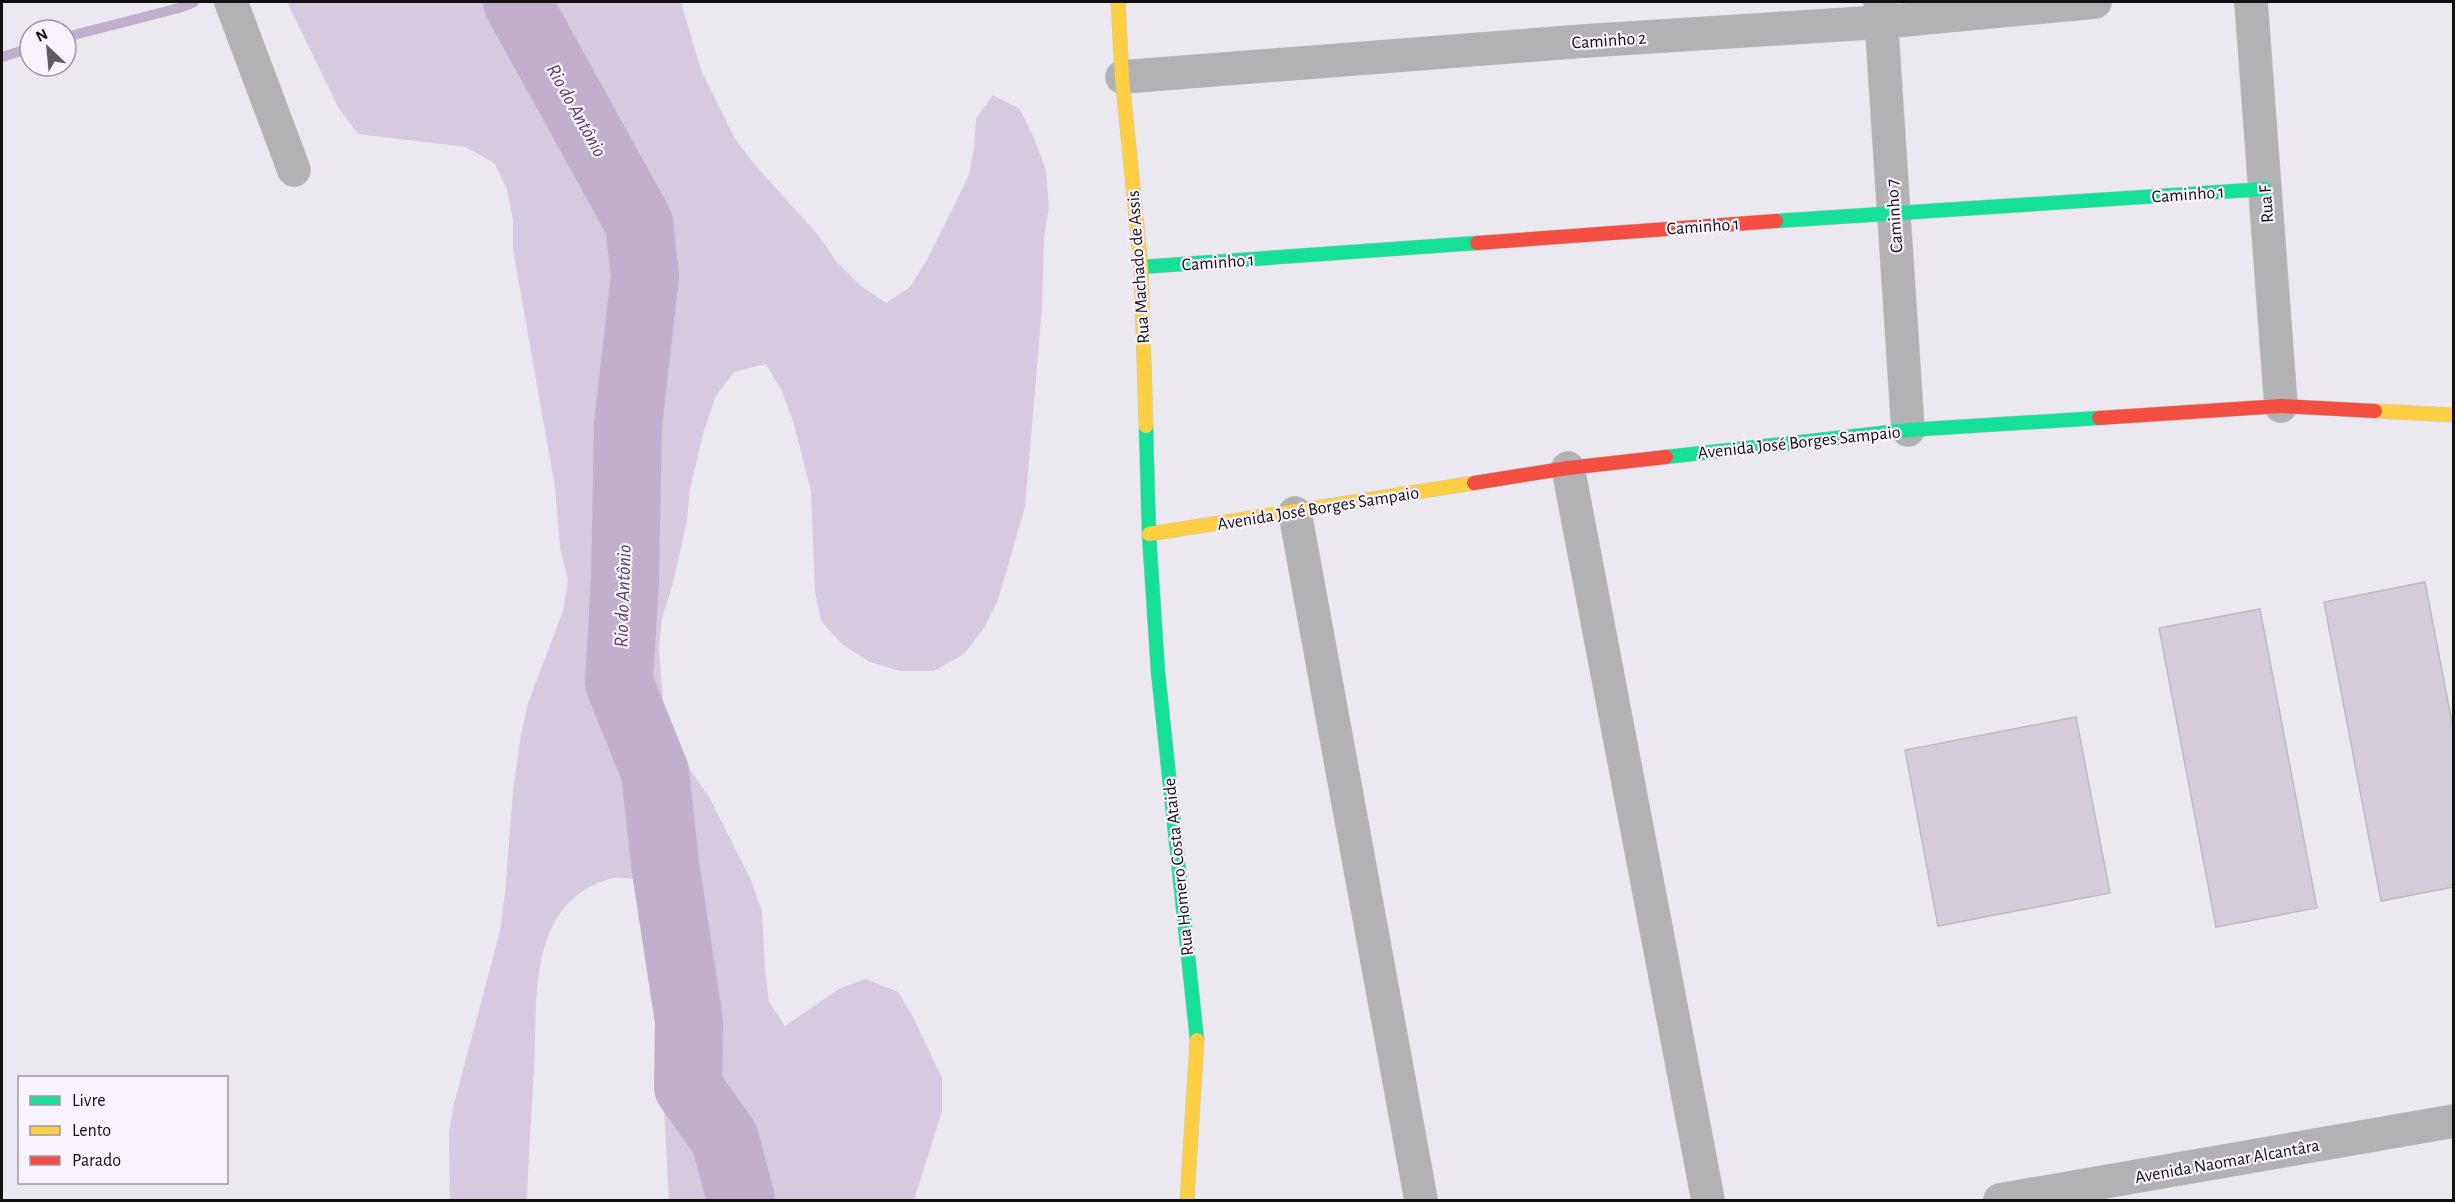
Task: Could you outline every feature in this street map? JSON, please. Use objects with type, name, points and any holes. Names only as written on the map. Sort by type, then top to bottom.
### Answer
[{"type":"street","points":[[231,2],[294,170]]},
{"type":"street","name":"Rua Machado de Assis","points":[[1118,2],[1122,77],[1141,267],[1149,534]]},
{"type":"street","name":"Caminho 2","points":[[1122,77],[1584,41],[1881,12],[2095,2]]},
{"type":"street","name":"Rua F","points":[[2252,2],[2281,406]]},
{"type":"street","name":"Caminho 7","points":[[1881,12],[1908,430]]},
{"type":"street","name":"Caminho 1","points":[[1141,267],[2265,189]]},
{"type":"street","name":"Avenida José Borges Sampaio","points":[[1149,534],[1295,513],[1568,468],[1908,430],[2281,406],[2454,415]]},
{"type":"street","points":[[1568,468],[1707,1200]]},
{"type":"street","points":[[1295,513],[1421,1200]]},
{"type":"street","name":"Rua Homero Costa Ataide","points":[[1149,534],[1158,672],[1197,1043],[1187,1200]]},
{"type":"street","name":"Avenida Naomar Alcantâra","points":[[2000,1200],[2454,1121]]},
{"type":"shaded area","points":[[287,2],[681,2],[701,70],[735,139],[755,165],[819,236],[835,260],[861,286],[886,303],[910,287],[928,258],[969,175],[976,119],[993,95],[1020,109],[1046,170],[1049,207],[1044,238],[1042,308],[1025,507],[998,600],[984,628],[964,654],[934,671],[900,671],[870,662],[843,645],[821,621],[815,592],[811,491],[794,424],[782,391],[766,364],[734,372],[716,396],[704,430],[690,489],[687,520],[672,587],[662,618],[659,648],[664,712],[674,740],[689,768],[709,797],[750,878],[762,911],[769,1002],[785,1026],[839,989],[865,979],[898,992],[913,1017],[942,1078],[942,1111],[914,1200],[669,1200],[657,972],[650,907],[641,879],[620,878],[609,879],[582,892],[563,910],[550,932],[542,957],[536,1013],[527,1200],[450,1200],[449,1132],[454,1104],[500,931],[513,790],[521,735],[528,703],[563,611],[568,581],[560,547],[555,487],[513,249],[513,219],[507,189],[494,163],[466,147],[358,134],[338,107]]},
{"type":"building","points":[[2425,582],[2454,733],[2454,887],[2381,901],[2324,602]]},
{"type":"building","points":[[2260,609],[2317,908],[2216,927],[2159,628]]},
{"type":"building","points":[[2076,717],[2110,893],[1938,926],[1905,750]]},
{"type":"waterway","points":[[78,34],[179,8],[194,2]]},
{"type":"waterway","name":"Rio do Antônio","points":[[517,2],[639,223],[645,276],[628,424],[625,579],[619,683],[655,772],[666,871],[689,1021],[688,1087],[725,1139],[741,1200]]},
{"type":"waterway","points":[[2,57],[18,52]]},
{"type":"traffic: fast","points":[[1776,221],[2265,189]]},
{"type":"traffic: fast","points":[[1141,267],[1477,243]]},
{"type":"traffic: fast","points":[[1666,457],[1908,430],[2099,418]]},
{"type":"traffic: fast","points":[[1146,426],[1149,534],[1158,672],[1197,1040]]},
{"type":"traffic: slow","points":[[1118,2],[1122,77],[1141,267],[1146,426]]},
{"type":"traffic: slow","points":[[2375,411],[2454,415]]},
{"type":"traffic: slow","points":[[1149,534],[1474,483]]},
{"type":"traffic: slow","points":[[1187,1200],[1197,1040]]},
{"type":"traffic: jam","points":[[1477,243],[1776,221]]},
{"type":"traffic: jam","points":[[2099,418],[2281,406],[2375,411]]},
{"type":"traffic: jam","points":[[1474,483],[1568,468],[1666,457]]}]
